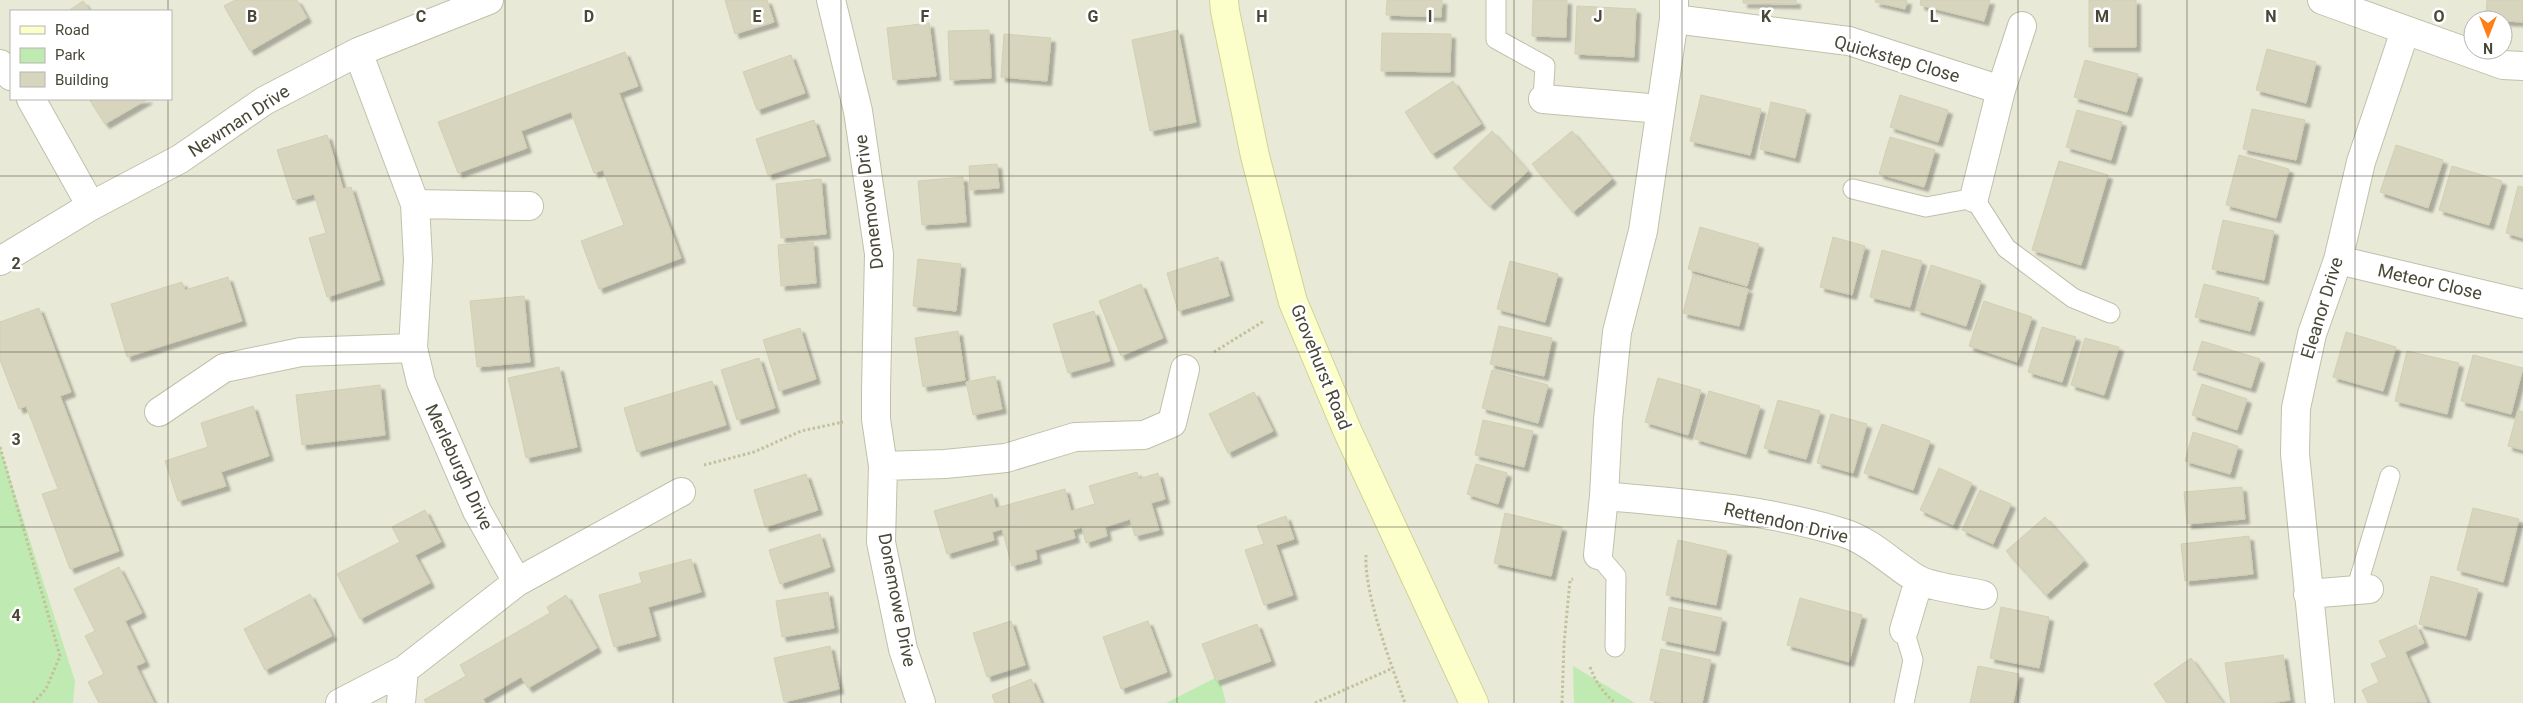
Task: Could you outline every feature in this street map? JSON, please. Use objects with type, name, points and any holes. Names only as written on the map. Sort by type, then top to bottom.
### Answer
[{"type":"street","name":"Newman Drive","points":[[0,261],[91,206],[180,159],[264,101],[358,52],[489,0]]},
{"type":"street","name":"Donemowe Drive","points":[[831,0],[858,111],[878,254],[876,419],[883,466],[881,542],[903,649],[921,703]]},
{"type":"street","points":[[2322,0],[2503,65],[2523,66]]},
{"type":"street","name":"Grovehurst Road","points":[[1221,4],[1255,156],[1293,302],[1346,430],[1474,703]]},
{"type":"street","points":[[1598,556],[1604,496],[1608,420],[1617,332],[1643,231],[1674,10]]},
{"type":"street","name":"Quickstep Close","points":[[1674,10],[1849,41],[2001,90]]},
{"type":"street","points":[[1974,198],[2001,90],[2022,26]]},
{"type":"street","name":"Eleanor Drive","points":[[2320,703],[2295,454],[2296,408],[2312,334],[2338,260],[2361,162],[2405,31]]},
{"type":"street","name":"Merleburgh Drive","points":[[358,52],[415,204],[418,260],[413,348],[421,382],[477,511],[516,582]]},
{"type":"street","points":[[0,64],[10,75]]},
{"type":"street","points":[[1543,99],[1661,109]]},
{"type":"street","points":[[32,100],[91,206]]},
{"type":"street","points":[[415,204],[529,206]]},
{"type":"street","name":"Meteor Close","points":[[2338,260],[2523,304]]},
{"type":"street","points":[[159,412],[224,368],[301,352],[413,348]]},
{"type":"street","points":[[883,466],[945,464],[1006,458],[1075,437],[1144,435],[1172,423],[1186,369]]},
{"type":"street","points":[[340,703],[404,670],[516,582],[681,492]]},
{"type":"street","name":"Rettendon Drive","points":[[1604,496],[1698,504],[1786,519],[1845,533],[1882,552],[1918,580],[1984,596]]},
{"type":"street","points":[[1904,630],[1918,580]]},
{"type":"street","points":[[2308,594],[2362,590]]},
{"type":"street","points":[[401,703],[404,670]]},
{"type":"lane","points":[[1496,0],[1496,39],[1545,66],[1543,99]]},
{"type":"lane","points":[[1853,189],[1926,207],[1974,198],[2006,248],[2074,298],[2110,313]]},
{"type":"lane","points":[[2362,590],[2390,476]]},
{"type":"lane","points":[[1598,556],[1616,576],[1615,647]]},
{"type":"lane","points":[[1904,630],[1913,660],[1904,703]]},
{"type":"path","points":[[1186,369],[1293,302]]},
{"type":"path","points":[[681,492],[692,468],[754,452],[801,431],[842,422],[876,419]]},
{"type":"path","points":[[0,447],[60,656],[46,689],[33,703]]},
{"type":"path","points":[[1366,545],[1365,573],[1393,668],[1406,703]]},
{"type":"path","points":[[1562,703],[1564,644],[1570,580],[1578,578]]},
{"type":"path","points":[[1315,703],[1393,668]]},
{"type":"shaded area","points":[[0,0],[2523,0],[2523,703],[0,703]]},
{"type":"green space","points":[[0,447],[75,681],[73,703],[0,703]]},
{"type":"green space","points":[[1573,666],[1635,703],[1574,703]]},
{"type":"green space","points":[[1219,676],[1226,703],[1166,703]]},
{"type":"building","points":[[235,0],[297,0],[307,18],[250,51],[224,6]]},
{"type":"building","points":[[725,0],[767,0],[774,22],[735,34]]},
{"type":"building","points":[[1387,0],[1442,0],[1441,17],[1386,15]]},
{"type":"building","points":[[1533,0],[1567,0],[1566,37],[1532,36]]},
{"type":"building","points":[[1743,0],[1796,0],[1796,4],[1743,3]]},
{"type":"building","points":[[1876,0],[1907,0],[1905,9],[1875,2]]},
{"type":"building","points":[[1921,0],[1990,0],[1984,21],[1920,5]]},
{"type":"building","points":[[2089,0],[2136,0],[2136,47],[2089,47]]},
{"type":"building","points":[[2487,0],[2523,0],[2523,22],[2513,21],[2513,10],[2486,10]]},
{"type":"building","points":[[83,1],[89,10],[70,10]]},
{"type":"building","points":[[1577,6],[1636,9],[1634,57],[1575,54]]},
{"type":"building","points":[[929,23],[936,76],[893,80],[887,28]]},
{"type":"building","points":[[989,30],[991,78],[950,80],[948,31]]},
{"type":"building","points":[[1178,30],[1196,122],[1150,131],[1132,40]]},
{"type":"building","points":[[1382,33],[1451,34],[1450,72],[1381,71]]},
{"type":"building","points":[[1004,34],[1051,38],[1047,81],[1001,77]]},
{"type":"building","points":[[2267,49],[2316,62],[2306,103],[2256,90]]},
{"type":"building","points":[[625,52],[638,86],[619,93],[681,258],[599,289],[581,241],[624,225],[603,170],[594,173],[571,112],[521,131],[527,148],[458,173],[438,122]]},
{"type":"building","points":[[791,55],[805,93],[757,110],[743,72]]},
{"type":"building","points":[[2085,60],[2138,74],[2127,112],[2074,97]]},
{"type":"building","points":[[1453,81],[1481,124],[1432,154],[1405,112]]},
{"type":"building","points":[[1701,95],[1761,109],[1750,155],[1690,141]]},
{"type":"building","points":[[1900,95],[1948,110],[1938,142],[1890,127]]},
{"type":"building","points":[[90,100],[146,100],[105,124]]},
{"type":"building","points":[[1771,102],[1806,110],[1795,158],[1760,149]]},
{"type":"building","points":[[2252,109],[2305,120],[2296,160],[2243,149]]},
{"type":"building","points":[[2077,110],[2122,122],[2111,160],[2066,147]]},
{"type":"building","points":[[814,120],[826,156],[768,175],[756,139]]},
{"type":"building","points":[[1492,131],[1528,171],[1490,206],[1453,168]]},
{"type":"building","points":[[1572,131],[1612,179],[1573,212],[1532,164]]},
{"type":"building","points":[[327,135],[343,189],[351,187],[380,280],[327,297],[309,238],[326,233],[314,194],[293,200],[277,150]]},
{"type":"building","points":[[1890,137],[1935,150],[1924,187],[1879,174]]},
{"type":"building","points":[[2396,145],[2443,160],[2428,208],[2380,192]]},
{"type":"building","points":[[2239,155],[2289,169],[2276,218],[2226,205]]},
{"type":"building","points":[[2059,161],[2108,175],[2081,265],[2032,250]]},
{"type":"building","points":[[997,164],[999,188],[970,190],[969,166]]},
{"type":"building","points":[[2452,166],[2502,181],[2489,225],[2439,210]]},
{"type":"building","points":[[963,177],[966,222],[922,225],[918,181]]},
{"type":"building","points":[[821,179],[826,234],[781,238],[776,184]]},
{"type":"building","points":[[2518,186],[2523,187],[2523,238],[2506,233]]},
{"type":"building","points":[[2223,220],[2274,231],[2264,280],[2212,269]]},
{"type":"building","points":[[1700,227],[1759,244],[1747,286],[1688,269]]},
{"type":"building","points":[[1833,237],[1865,246],[1852,295],[1820,287]]},
{"type":"building","points":[[813,242],[816,283],[781,286],[778,245]]},
{"type":"building","points":[[1882,250],[1922,261],[1910,307],[1870,297]]},
{"type":"building","points":[[1218,257],[1229,296],[1178,311],[1167,273]]},
{"type":"building","points":[[918,259],[961,264],[956,311],[913,306]]},
{"type":"building","points":[[1510,261],[1558,274],[1545,322],[1497,309]]},
{"type":"building","points":[[1931,265],[1981,281],[1966,326],[1916,310]]},
{"type":"building","points":[[1693,275],[1748,289],[1739,326],[1683,313]]},
{"type":"building","points":[[228,277],[242,321],[127,357],[111,304],[182,282],[185,290]]},
{"type":"building","points":[[1141,284],[1163,338],[1121,356],[1099,301]]},
{"type":"building","points":[[2204,284],[2259,298],[2250,331],[2195,317]]},
{"type":"building","points":[[524,296],[530,362],[477,367],[470,301]]},
{"type":"building","points":[[1984,301],[2032,317],[2017,362],[1969,346]]},
{"type":"building","points":[[39,308],[71,392],[60,396],[119,551],[70,569],[42,494],[58,489],[26,406],[19,409],[0,360],[0,322]]},
{"type":"building","points":[[1094,311],[1110,361],[1068,373],[1053,324]]},
{"type":"building","points":[[1499,326],[1552,338],[1544,376],[1490,364]]},
{"type":"building","points":[[2042,327],[2076,337],[2062,382],[2028,372]]},
{"type":"building","points":[[800,328],[816,379],[779,391],[763,340]]},
{"type":"building","points":[[958,331],[965,380],[923,387],[915,338]]},
{"type":"building","points":[[2346,332],[2396,347],[2383,391],[2333,377]]},
{"type":"building","points":[[2085,338],[2119,347],[2104,395],[2071,385]]},
{"type":"building","points":[[2202,341],[2260,359],[2251,388],[2193,370]]},
{"type":"building","points":[[2407,351],[2459,363],[2447,414],[2395,401]]},
{"type":"building","points":[[2473,355],[2523,368],[2511,414],[2461,401]]},
{"type":"building","points":[[759,358],[775,408],[737,420],[721,370]]},
{"type":"building","points":[[559,367],[577,447],[526,458],[508,378]]},
{"type":"building","points":[[1492,370],[1548,385],[1538,423],[1482,408]]},
{"type":"building","points":[[995,376],[1002,409],[973,415],[966,382]]},
{"type":"building","points":[[1658,378],[1701,390],[1688,435],[1645,422]]},
{"type":"building","points":[[712,381],[726,425],[637,452],[624,408]]},
{"type":"building","points":[[2202,384],[2247,399],[2237,430],[2192,415]]},
{"type":"building","points":[[380,385],[385,435],[302,445],[296,395]]},
{"type":"building","points":[[1709,391],[1760,406],[1746,454],[1695,439]]},
{"type":"building","points":[[1254,392],[1273,431],[1228,453],[1209,414]]},
{"type":"building","points":[[1778,400],[1820,411],[1806,459],[1764,448]]},
{"type":"building","points":[[253,406],[269,456],[221,472],[226,486],[178,501],[165,461],[208,447],[201,423]]},
{"type":"building","points":[[2518,410],[2523,412],[2523,450],[2508,446]]},
{"type":"building","points":[[1831,414],[1867,424],[1853,473],[1817,463]]},
{"type":"building","points":[[1483,420],[1533,431],[1524,467],[1475,455]]},
{"type":"building","points":[[1882,424],[1930,441],[1913,490],[1864,473]]},
{"type":"building","points":[[2193,432],[2238,446],[2230,474],[2185,461]]},
{"type":"building","points":[[1476,464],[1507,473],[1498,504],[1467,494]]},
{"type":"building","points":[[1939,468],[1972,483],[1953,525],[1920,510]]},
{"type":"building","points":[[1137,472],[1139,479],[1158,473],[1165,499],[1151,503],[1159,530],[1135,536],[1130,519],[1105,527],[1107,536],[1086,543],[1082,527],[1073,530],[1075,538],[1035,550],[1037,559],[1012,566],[1002,529],[992,532],[994,540],[947,554],[934,511],[992,494],[996,508],[1065,489],[1071,511],[1095,504],[1089,486]]},
{"type":"building","points":[[806,474],[818,510],[765,527],[754,490]]},
{"type":"building","points":[[2242,487],[2245,519],[2187,524],[2184,492]]},
{"type":"building","points":[[1980,490],[2011,504],[1993,544],[1962,530]]},
{"type":"building","points":[[2473,508],[2519,519],[2503,582],[2457,570]]},
{"type":"building","points":[[425,510],[441,542],[415,555],[430,583],[360,619],[337,574],[400,542],[392,527]]},
{"type":"building","points":[[1505,513],[1562,527],[1551,576],[1494,563]]},
{"type":"building","points":[[1286,516],[1294,539],[1276,545],[1293,595],[1264,605],[1245,550],[1264,544],[1257,526]]},
{"type":"building","points":[[2045,517],[2084,561],[2046,595],[2006,551]]},
{"type":"building","points":[[820,534],[830,567],[780,584],[769,550]]},
{"type":"building","points":[[2249,536],[2253,574],[2185,581],[2181,544]]},
{"type":"building","points":[[1678,540],[1727,551],[1716,605],[1666,595]]},
{"type":"building","points":[[691,559],[701,592],[648,607],[656,636],[614,647],[599,595],[642,583],[639,573]]},
{"type":"building","points":[[119,567],[142,613],[125,621],[145,662],[136,666],[154,703],[99,703],[88,682],[104,674],[85,636],[95,631],[74,589]]},
{"type":"building","points":[[2431,576],[2478,589],[2466,636],[2419,624]]},
{"type":"building","points":[[828,592],[834,628],[782,637],[776,601]]},
{"type":"building","points":[[310,594],[332,636],[265,670],[244,629]]},
{"type":"building","points":[[566,595],[597,648],[528,688],[521,677],[483,699],[485,703],[426,703],[424,700],[466,676],[460,665],[550,613],[547,607]]},
{"type":"building","points":[[1800,598],[1862,615],[1849,662],[1787,645]]},
{"type":"building","points":[[1669,607],[1722,618],[1715,651],[1662,640]]},
{"type":"building","points":[[2001,607],[2049,617],[2039,668],[1990,658]]},
{"type":"building","points":[[1011,621],[1025,665],[987,677],[973,633]]},
{"type":"building","points":[[1148,621],[1167,672],[1121,689],[1103,637]]},
{"type":"building","points":[[1257,624],[1271,661],[1216,681],[1202,644]]},
{"type":"building","points":[[2416,625],[2424,643],[2405,652],[2427,702],[2368,703],[2362,690],[2379,682],[2371,664],[2387,657],[2379,641]]},
{"type":"building","points":[[830,646],[839,689],[784,702],[774,658]]},
{"type":"building","points":[[1661,649],[1711,660],[1702,703],[1662,703],[1650,700]]},
{"type":"building","points":[[2283,655],[2290,700],[2270,703],[2231,703],[2225,663]]},
{"type":"building","points":[[2191,658],[2223,703],[2167,703],[2154,684]]},
{"type":"building","points":[[1978,666],[2019,674],[2013,703],[1970,703]]},
{"type":"building","points":[[1031,679],[1041,703],[995,703],[992,695]]}]
